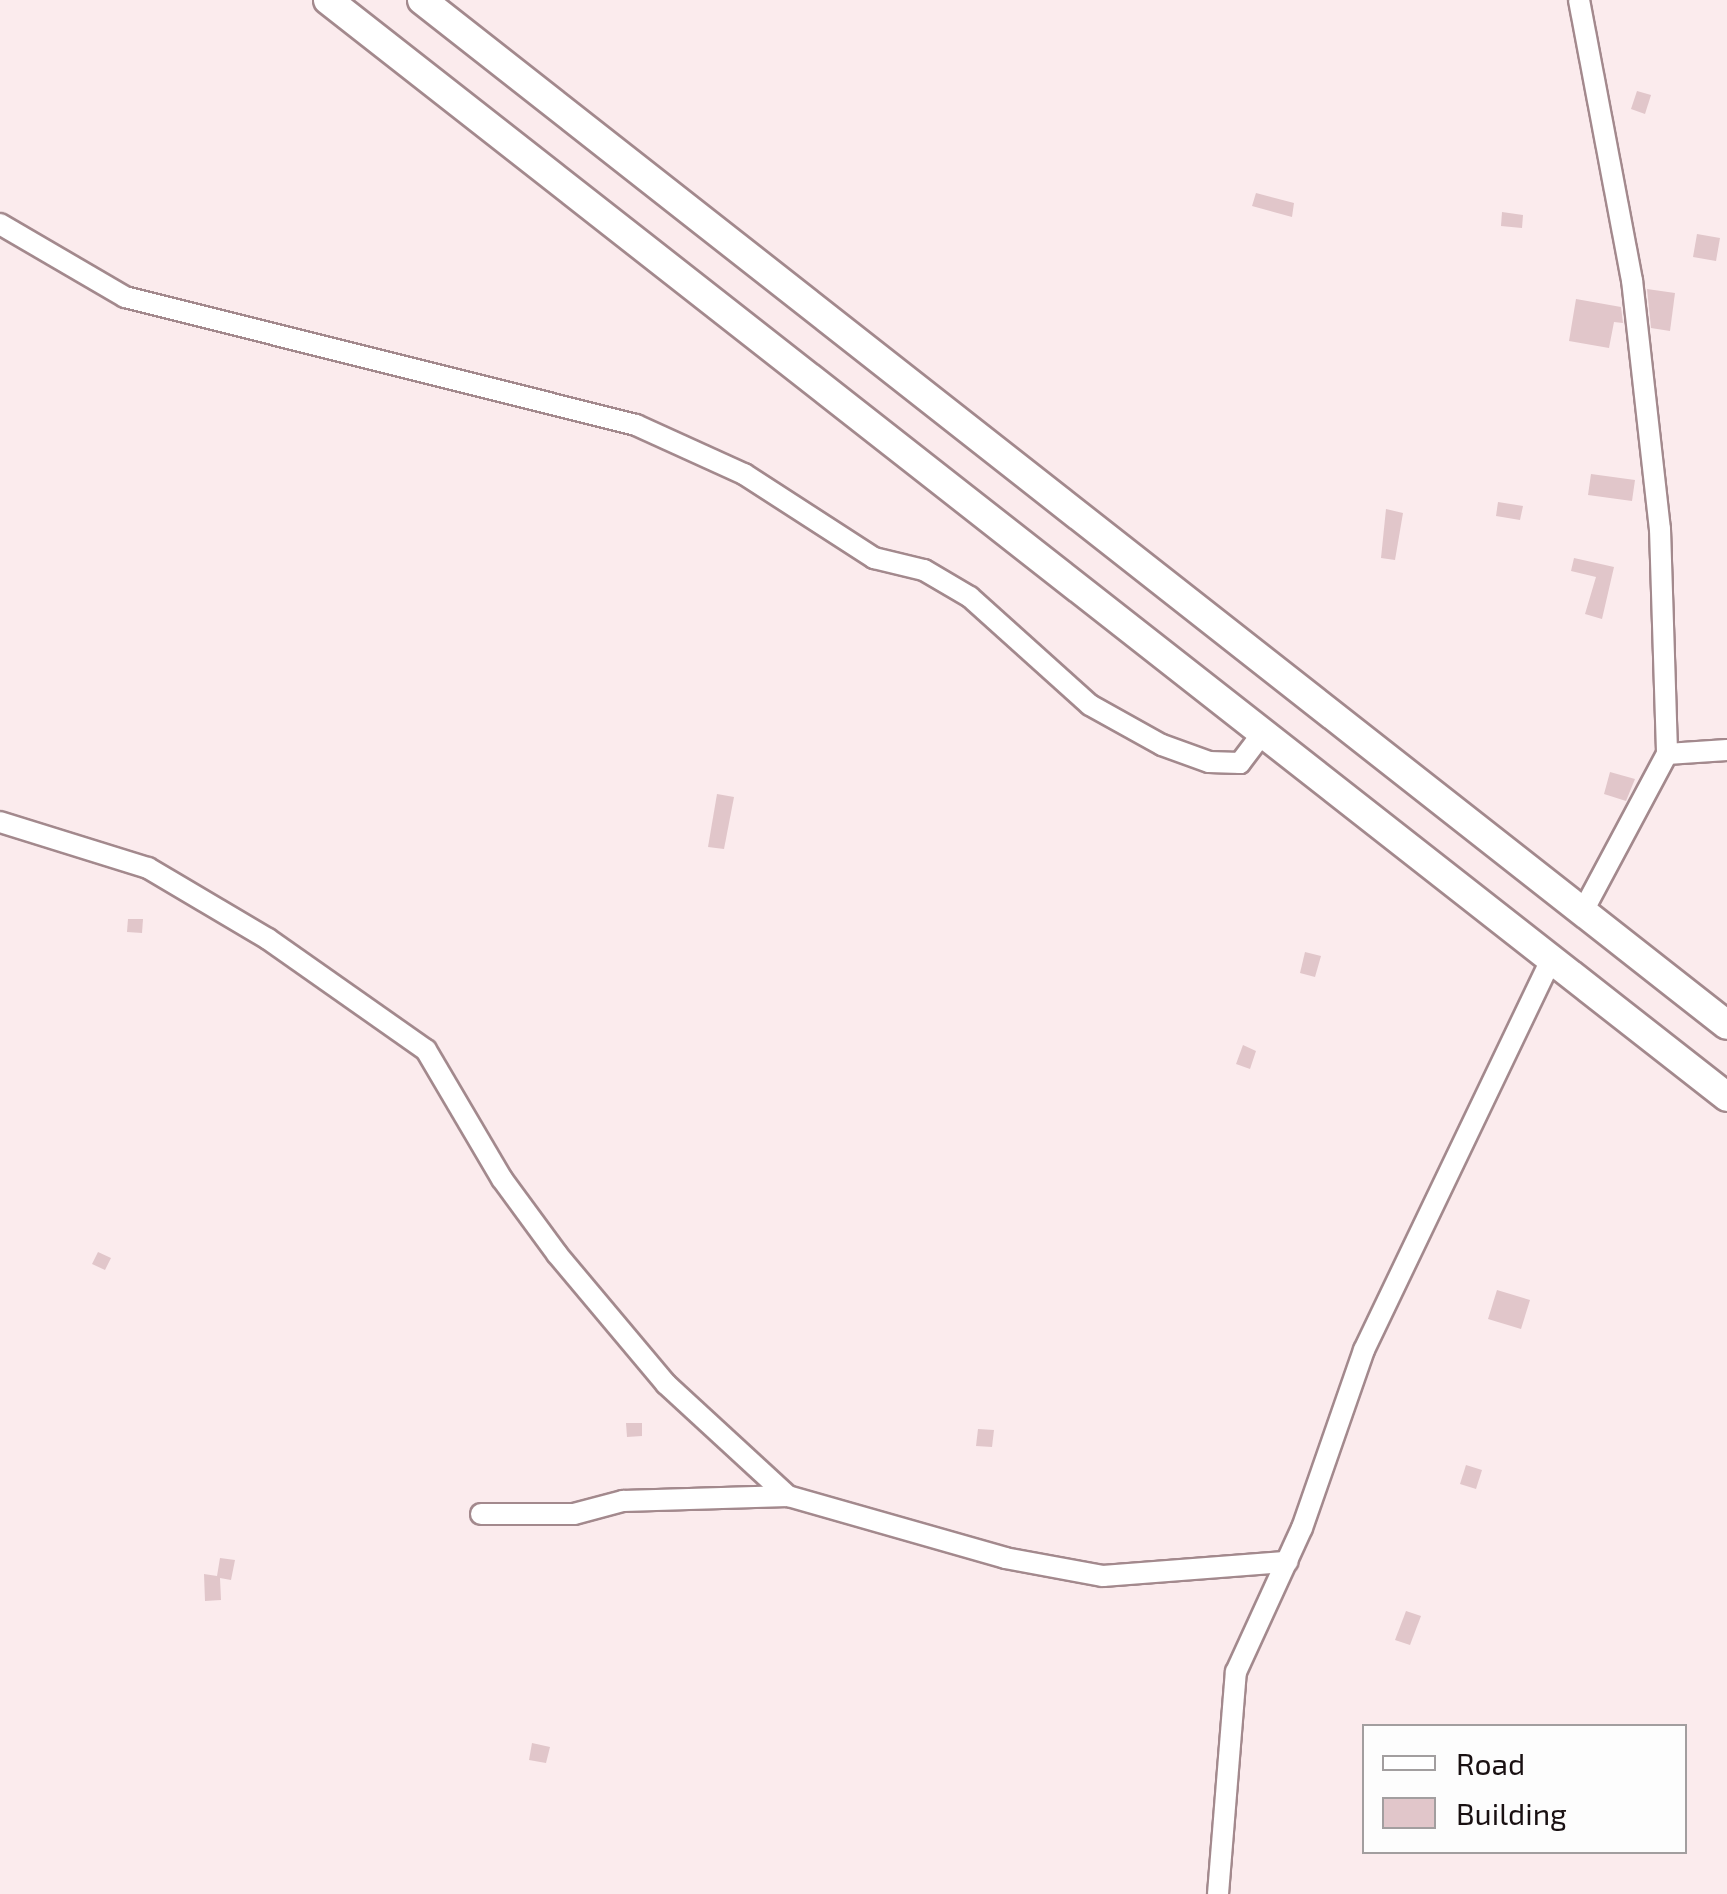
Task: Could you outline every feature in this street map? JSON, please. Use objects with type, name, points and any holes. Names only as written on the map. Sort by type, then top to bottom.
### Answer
[{"type":"street","points":[[328,0],[1727,1096]]},
{"type":"street","points":[[422,0],[1727,1026]]},
{"type":"street","points":[[1579,0],[1632,280],[1660,530],[1667,754],[1582,913]]},
{"type":"street","points":[[0,224],[125,297],[636,425],[744,474],[874,558],[924,570],[970,597],[1090,704],[1162,745],[1209,762],[1240,762],[1264,733]]},
{"type":"street","points":[[1667,754],[1727,750]]},
{"type":"street","points":[[0,822],[148,868],[268,939],[426,1050],[502,1179],[557,1254],[666,1384],[788,1496]]},
{"type":"street","points":[[1218,1894],[1236,1672],[1287,1562],[1364,1350],[1551,959]]},
{"type":"street","points":[[481,1514],[574,1514],[623,1500],[788,1496],[1004,1558],[1103,1576],[1287,1562]]},
{"type":"building","points":[[1637,91],[1651,95],[1645,114],[1631,109]]},
{"type":"building","points":[[1256,193],[1294,203],[1292,217],[1252,206]]},
{"type":"building","points":[[1502,212],[1523,215],[1522,228],[1501,226]]},
{"type":"building","points":[[1697,234],[1720,238],[1716,261],[1693,257]]},
{"type":"building","points":[[1647,289],[1675,293],[1670,331],[1651,328]]},
{"type":"building","points":[[1576,299],[1621,307],[1623,323],[1614,322],[1609,348],[1569,341]]},
{"type":"building","points":[[1591,474],[1635,480],[1632,501],[1588,495]]},
{"type":"building","points":[[1498,502],[1523,506],[1520,520],[1496,516]]},
{"type":"building","points":[[1386,509],[1403,513],[1395,560],[1381,558]]},
{"type":"building","points":[[1574,558],[1614,567],[1602,619],[1585,614],[1596,577],[1571,571]]},
{"type":"building","points":[[1610,772],[1635,779],[1626,801],[1604,794]]},
{"type":"building","points":[[717,794],[734,797],[724,849],[708,847]]},
{"type":"building","points":[[128,919],[143,919],[142,933],[127,932]]},
{"type":"building","points":[[1305,952],[1321,956],[1315,977],[1300,973]]},
{"type":"building","points":[[1243,1045],[1256,1051],[1250,1069],[1236,1064]]},
{"type":"building","points":[[98,1252],[111,1258],[105,1270],[92,1264]]},
{"type":"building","points":[[1497,1290],[1530,1300],[1521,1329],[1488,1319]]},
{"type":"building","points":[[626,1423],[642,1423],[642,1436],[627,1437]]},
{"type":"building","points":[[978,1429],[994,1430],[992,1447],[976,1446]]},
{"type":"building","points":[[1466,1465],[1482,1470],[1476,1489],[1460,1484]]},
{"type":"building","points":[[220,1558],[235,1560],[231,1580],[220,1578],[221,1600],[205,1601],[204,1574],[217,1576]]},
{"type":"building","points":[[1406,1611],[1421,1616],[1410,1645],[1395,1640]]},
{"type":"building","points":[[532,1743],[550,1747],[546,1763],[529,1760]]}]
